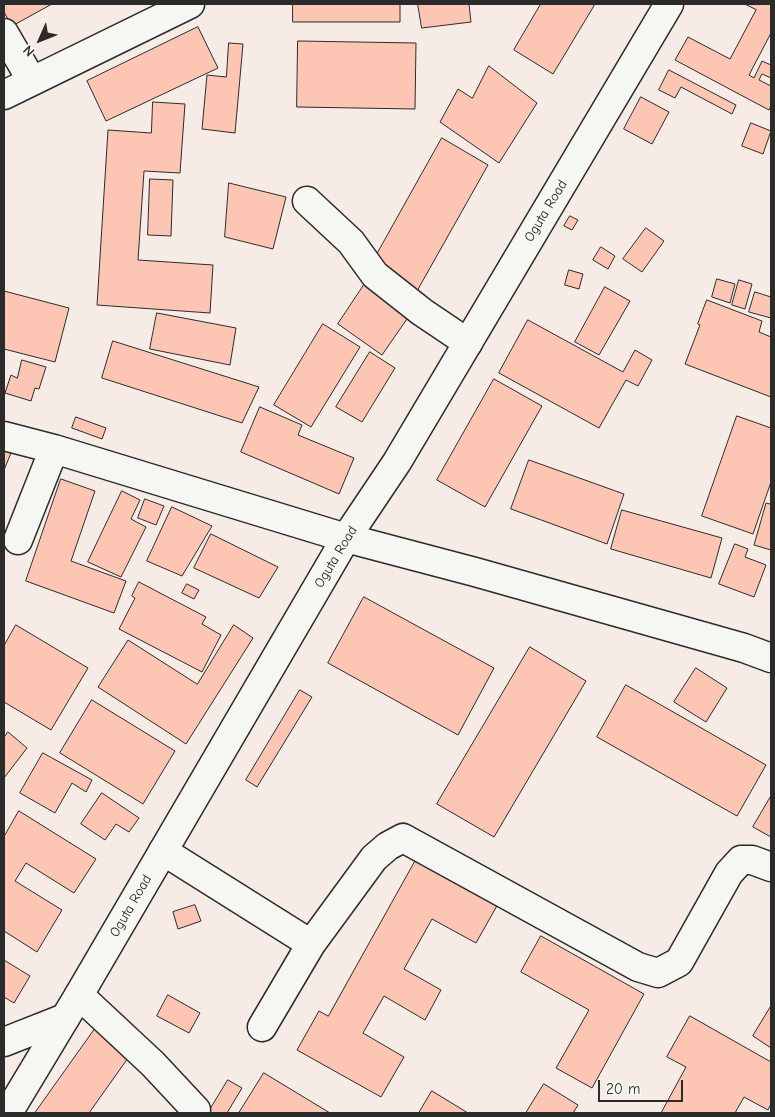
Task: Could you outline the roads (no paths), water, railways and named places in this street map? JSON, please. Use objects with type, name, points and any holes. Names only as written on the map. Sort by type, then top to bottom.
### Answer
[{"type":"street","name":"Oguta Road","points":[[8,1113],[80,995],[346,538],[397,462],[669,4]]},
{"type":"street","points":[[4,95],[182,6]]},
{"type":"street","points":[[4,33],[32,81]]},
{"type":"street","points":[[307,200],[351,242],[381,280],[468,344]]},
{"type":"street","points":[[4,436],[54,449],[346,538],[475,572],[744,648],[771,658]]},
{"type":"street","points":[[18,540],[54,449]]},
{"type":"street","points":[[262,1027],[311,944],[374,858],[388,846],[403,838],[638,967],[658,973],[679,962],[729,873],[741,860],[752,860],[771,867]]},
{"type":"street","points":[[163,851],[311,944]]},
{"type":"street","points":[[80,995],[153,1064],[196,1110]]},
{"type":"street","points":[[4,1042],[65,1018]]}]
